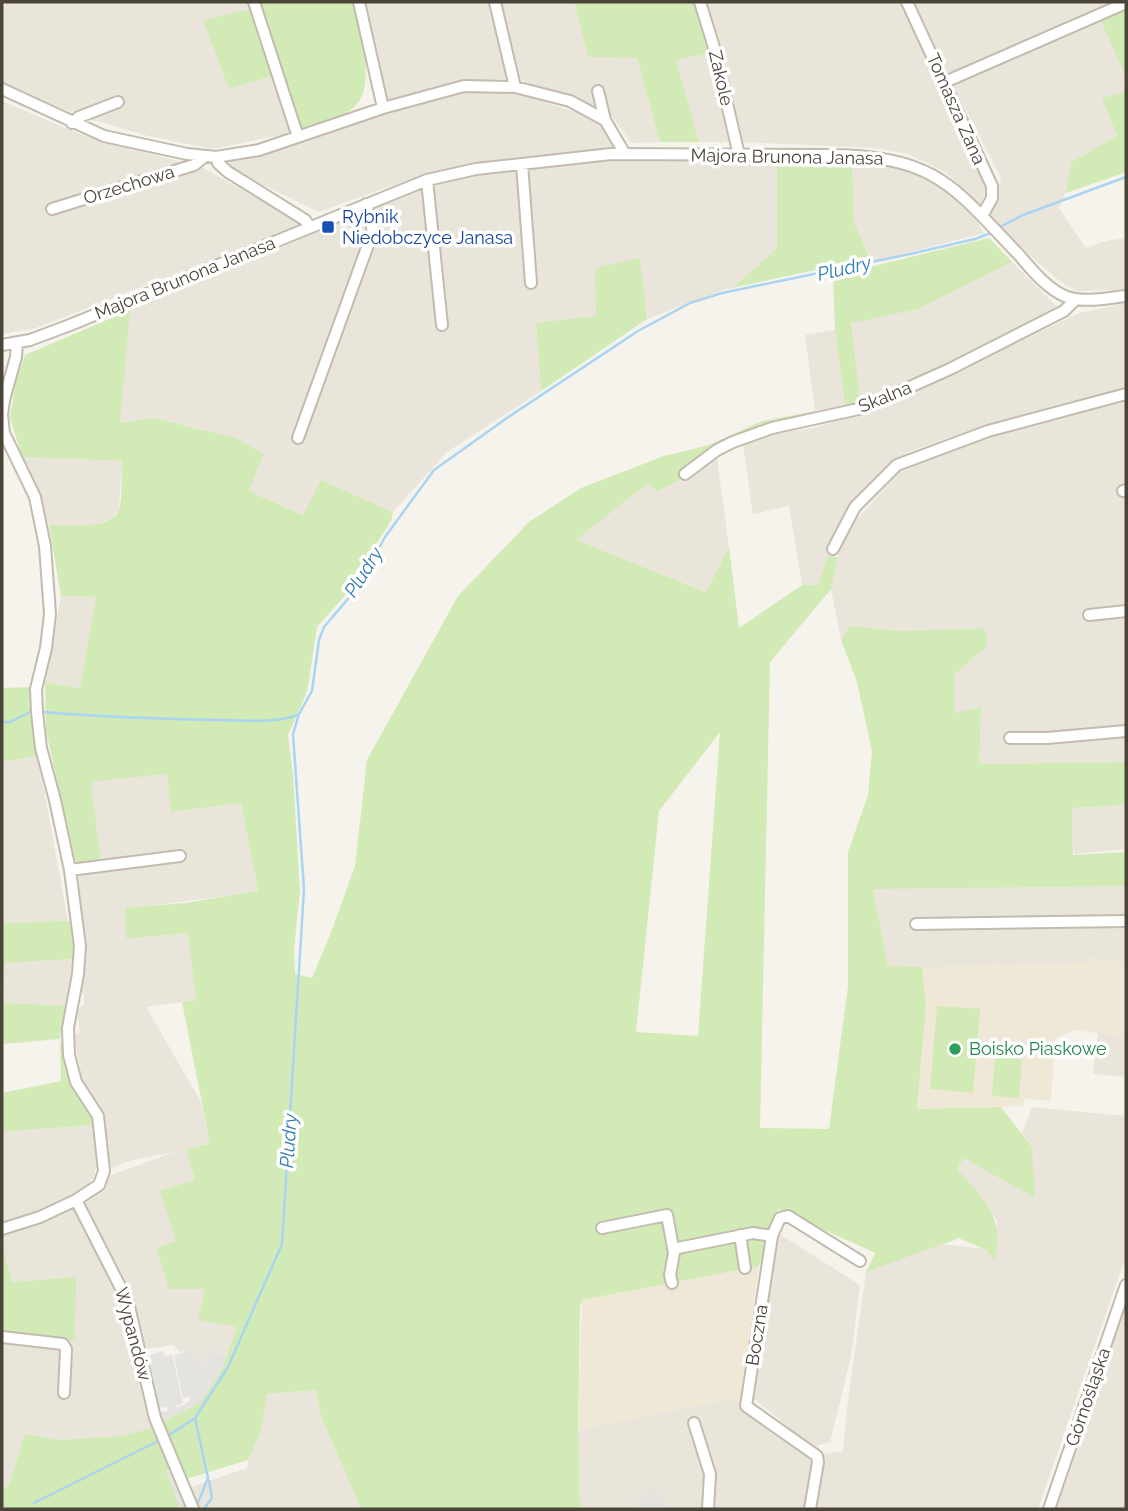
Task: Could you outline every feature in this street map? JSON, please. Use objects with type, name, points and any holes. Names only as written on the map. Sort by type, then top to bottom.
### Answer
[{"type":"street","points":[[254,2],[298,137]]},
{"type":"street","points":[[359,2],[383,108]]},
{"type":"street","points":[[495,2],[515,88]]},
{"type":"street","name":"Zakole","points":[[700,2],[713,44],[739,155]]},
{"type":"street","name":"Tomasza Zana","points":[[907,2],[992,186],[992,198],[985,219]]},
{"type":"street","points":[[945,82],[1126,3]]},
{"type":"street","name":"Orzechowa","points":[[2,89],[104,136],[210,157],[247,153],[383,108],[464,86],[515,88],[570,101],[605,120]]},
{"type":"street","points":[[598,91],[605,120],[625,154]]},
{"type":"street","points":[[72,123],[79,117],[118,102]]},
{"type":"street","name":"Majora Brunona Janasa","points":[[2,345],[17,343],[70,325],[427,180],[464,171],[625,154],[858,156],[899,161],[918,167],[958,192],[1049,285],[1062,295],[1076,299]]},
{"type":"street","points":[[210,157],[228,172],[296,214],[310,227]]},
{"type":"street","name":"Orzechowa","points":[[52,209],[194,165],[210,157]]},
{"type":"street","points":[[522,164],[531,282]]},
{"type":"street","points":[[427,180],[442,325]]},
{"type":"street","points":[[298,438],[373,231],[366,204]]},
{"type":"street","points":[[1076,299],[1126,296]]},
{"type":"street","name":"Skalna","points":[[685,474],[717,450],[749,435],[863,408],[937,375],[1064,312],[1076,299]]},
{"type":"street","points":[[2,1229],[40,1217],[76,1199],[99,1185],[104,1171],[97,1116],[76,1082],[69,1055],[68,1028],[80,946],[70,870],[41,748],[37,712],[36,689],[46,648],[50,614],[45,547],[35,497],[4,433],[2,415],[17,343]]},
{"type":"street","points":[[833,549],[855,507],[897,466],[988,431],[1126,394]]},
{"type":"street","points":[[1089,615],[1126,611]]},
{"type":"street","points":[[1010,738],[1047,738],[1126,731]]},
{"type":"street","points":[[70,870],[180,856]]},
{"type":"street","points":[[916,924],[1126,921]]},
{"type":"street","name":"Wypandów","points":[[76,1199],[128,1301],[155,1418],[192,1509]]},
{"type":"street","points":[[601,1228],[667,1216],[673,1249],[670,1275],[673,1283]]},
{"type":"street","points":[[673,1249],[752,1233],[772,1236],[780,1218],[788,1216],[860,1261]]},
{"type":"street","points":[[740,1235],[745,1268]]},
{"type":"street","name":"Boczna","points":[[772,1236],[746,1406],[817,1456],[810,1509]]},
{"type":"street","name":"Górnośląska","points":[[1049,1509],[1126,1285]]},
{"type":"street","points":[[2,1337],[64,1344],[64,1394]]},
{"type":"street","points":[[694,1423],[710,1474],[708,1509]]},
{"type":"shaded area","points":[[7,2],[248,2],[250,9],[204,20],[229,89],[275,75],[291,133],[213,149],[148,136],[89,119],[2,84],[2,9]]},
{"type":"shaded area","points":[[364,2],[574,2],[588,57],[637,57],[660,142],[631,143],[609,112],[516,78],[467,82],[388,100]]},
{"type":"shaded area","points":[[701,2],[903,2],[990,186],[980,204],[945,172],[908,154],[874,148],[742,142]]},
{"type":"shaded area","points":[[914,2],[1119,2],[950,77]]},
{"type":"shaded area","points":[[1100,20],[1126,77],[1126,92],[1103,98],[1117,136],[1071,162],[1068,188],[1059,208],[1086,248],[1124,238],[1126,290],[1076,291],[1062,283],[1028,254],[989,215],[1001,178],[952,83]]},
{"type":"shaded area","points":[[711,53],[733,142],[699,142],[676,60]]},
{"type":"shaded area","points":[[463,89],[512,92],[588,116],[605,130],[615,149],[491,161],[424,174],[319,212],[229,168],[230,161],[259,155]]},
{"type":"shaded area","points":[[2,101],[80,134],[203,168],[303,224],[36,328],[2,334]]},
{"type":"shaded area","points":[[621,155],[777,157],[777,248],[736,285],[647,319],[640,258],[596,316],[536,324],[541,391],[447,452],[393,512],[321,480],[304,515],[249,491],[213,432],[154,418],[119,423],[130,308],[429,187],[493,166]]},
{"type":"shaded area","points":[[852,159],[905,166],[939,182],[971,212],[984,233],[872,262],[854,222]]},
{"type":"shaded area","points":[[1012,262],[1059,309],[861,406],[851,322],[918,309]]},
{"type":"shaded area","points":[[1126,303],[1126,389],[1065,403],[908,452],[856,499],[836,535],[818,585],[802,585],[789,506],[753,514],[743,444],[728,449],[717,458],[729,547],[707,592],[575,540],[647,484],[660,491],[697,471],[726,448],[751,438],[817,427],[906,399],[930,384],[1079,313]]},
{"type":"shaded area","points":[[835,330],[845,405],[815,411],[805,335]]},
{"type":"shaded area","points":[[1126,401],[1126,762],[978,764],[981,707],[954,714],[954,675],[986,647],[982,628],[902,631],[851,626],[841,640],[831,589],[839,551],[857,519],[900,472],[914,464],[958,447]]},
{"type":"shaded area","points":[[22,457],[122,461],[119,510],[112,519],[89,526],[49,525]]},
{"type":"shaded area","points":[[61,596],[96,597],[80,688],[45,682]]},
{"type":"shaded area","points":[[38,756],[68,921],[2,923],[2,762]]},
{"type":"shaded area","points":[[167,774],[171,812],[241,803],[258,892],[125,909],[127,939],[188,933],[197,1000],[146,1007],[201,1102],[210,1144],[186,1149],[195,1180],[205,1289],[237,1327],[226,1356],[210,1350],[202,1373],[188,1350],[180,1352],[173,1345],[146,1349],[145,1360],[131,1297],[124,1279],[82,1201],[98,1189],[108,1176],[175,1152],[132,1160],[111,1168],[81,1076],[74,1034],[80,1032],[77,1010],[84,1005],[84,995],[80,990],[85,943],[78,875],[185,861],[183,852],[101,862],[91,782]]},
{"type":"shaded area","points":[[1126,805],[1126,849],[1074,854],[1072,808]]},
{"type":"shaded area","points":[[1126,886],[1126,917],[1073,916],[910,922],[909,928],[1126,924],[1126,962],[1088,959],[1087,963],[911,968],[888,966],[873,888]]},
{"type":"shaded area","points":[[75,959],[65,1006],[2,1004],[4,963]]},
{"type":"shaded area","points":[[1087,959],[1126,962],[1126,1037],[1073,1030],[1055,1039],[1051,1101],[1024,1099],[1023,1106],[917,1109],[926,1006],[922,967],[1086,963]]},
{"type":"shaded area","points":[[1098,1033],[1126,1037],[1126,1077],[1093,1074]]},
{"type":"shaded area","points":[[1032,1107],[1126,1116],[1126,1256],[1038,1509],[805,1509],[816,1455],[843,1451],[866,1272],[943,1244],[984,1249],[994,1259],[997,1220],[957,1169],[964,1158],[1032,1147],[1022,1133]]},
{"type":"shaded area","points":[[93,1125],[97,1166],[93,1179],[86,1187],[43,1209],[2,1223],[2,1132]]},
{"type":"shaded area","points":[[68,1209],[75,1210],[114,1280],[125,1308],[134,1358],[152,1428],[121,1436],[59,1440],[25,1434],[9,1485],[2,1491],[2,1333],[76,1277],[11,1282],[2,1233]]},
{"type":"shaded area","points":[[770,1228],[860,1285],[851,1357],[830,1442],[813,1447],[747,1393]]},
{"type":"shaded area","points":[[759,1266],[740,1401],[734,1397],[578,1430],[582,1300]]},
{"type":"shaded area","points":[[1126,1287],[1126,1509],[1044,1509]]},
{"type":"shaded area","points":[[189,1350],[190,1355],[197,1354],[202,1372],[210,1350],[226,1356],[220,1373],[199,1403],[163,1421],[160,1411],[168,1410],[167,1407],[159,1408],[148,1356],[163,1351],[165,1356],[172,1354],[183,1403],[176,1407],[191,1399],[190,1396],[183,1398],[174,1356]]},
{"type":"shaded area","points":[[316,1390],[321,1416],[361,1509],[198,1509],[189,1488],[247,1468],[249,1456],[261,1431],[267,1394]]},
{"type":"shaded area","points":[[735,1397],[812,1459],[804,1509],[580,1509],[578,1430]]},
{"type":"shaded area","points":[[176,1465],[192,1507],[187,1509],[181,1509],[166,1470]]},
{"type":"shaded area","points":[[653,1489],[670,1509],[641,1509],[636,1504]]},
{"type":"green space","points":[[257,2],[355,2],[366,69],[363,94],[352,109],[331,120],[301,129]]},
{"type":"green space","points":[[574,2],[695,2],[711,53],[676,60],[699,142],[660,142],[637,58],[588,57]]},
{"type":"green space","points":[[1126,8],[1126,77],[1100,20]]},
{"type":"green space","points":[[250,9],[275,75],[229,89],[203,20]]},
{"type":"green space","points":[[1126,92],[1126,172],[1066,193],[1071,162],[1117,136],[1102,98]]},
{"type":"green space","points":[[777,157],[852,159],[854,222],[870,258],[727,289],[736,285],[777,248]]},
{"type":"green space","points":[[989,238],[1012,262],[918,309],[851,323],[861,406],[845,405],[835,330],[833,276]]},
{"type":"green space","points":[[640,258],[647,319],[541,391],[536,323],[596,316],[595,268]]},
{"type":"green space","points":[[130,310],[120,423],[154,418],[236,438],[263,454],[249,491],[303,515],[321,480],[393,512],[391,521],[358,581],[317,627],[307,692],[288,735],[300,890],[294,950],[295,974],[312,978],[355,866],[367,760],[458,596],[529,522],[581,488],[664,456],[709,445],[762,421],[815,411],[817,415],[713,449],[680,473],[682,479],[659,491],[647,484],[576,540],[706,592],[729,547],[739,628],[802,585],[818,585],[828,556],[838,557],[831,589],[770,662],[760,1128],[829,1129],[848,986],[848,852],[868,795],[872,751],[857,682],[841,640],[850,626],[902,631],[982,628],[988,635],[986,647],[954,675],[954,713],[981,707],[979,764],[1126,762],[1126,805],[1072,808],[1073,855],[1126,852],[1126,886],[873,889],[888,966],[922,967],[926,1006],[917,1109],[1001,1107],[1032,1147],[1035,1198],[964,1158],[957,1169],[990,1210],[997,1232],[995,1260],[984,1249],[956,1237],[957,1239],[866,1272],[875,1253],[778,1209],[759,1266],[582,1300],[578,1430],[580,1509],[361,1509],[321,1416],[316,1390],[267,1394],[261,1431],[248,1460],[186,1479],[163,1421],[199,1403],[220,1373],[237,1327],[198,1320],[205,1289],[169,1289],[156,1248],[176,1241],[160,1191],[195,1180],[186,1149],[210,1144],[182,1002],[196,1000],[188,933],[126,939],[125,908],[185,903],[258,891],[241,803],[171,812],[167,774],[91,782],[101,862],[76,864],[46,731],[45,682],[80,688],[96,597],[61,596],[49,525],[97,524],[113,518],[121,501],[122,461],[22,457],[10,417],[16,382],[25,355]],"holes":[[[720,732],[698,1036],[636,1032],[659,811]]]},
{"type":"green space","points":[[32,687],[38,756],[2,762],[2,688]]},
{"type":"green space","points":[[68,921],[75,924],[75,959],[5,963],[2,1003],[2,923]]},
{"type":"green space","points":[[2,1003],[65,1006],[60,1039],[2,1044]]},
{"type":"green space","name":"Boisko Piaskowe","points":[[937,1006],[980,1009],[973,1093],[930,1089]]},
{"type":"green space","points":[[60,1039],[94,1114],[93,1125],[2,1132],[2,1093],[61,1081]]},
{"type":"green space","points":[[995,1056],[1022,1058],[1019,1098],[992,1096]]},
{"type":"green space","points":[[2,1243],[12,1282],[76,1277],[75,1340],[2,1333]]},
{"type":"green space","points":[[152,1428],[171,1468],[166,1470],[181,1509],[2,1509],[2,1491],[9,1485],[25,1434],[59,1440],[121,1436]]},
{"type":"waterway","name":"Pludry","points":[[1000,227],[1023,215],[1126,177]]},
{"type":"waterway","name":"Pludry","points":[[166,1437],[195,1418],[228,1367],[282,1244],[304,889],[293,734],[299,714],[312,691],[319,640],[324,627],[358,587],[385,537],[434,470],[638,331],[690,303],[722,293],[910,254],[991,233]]},
{"type":"waterway","points":[[2,722],[10,722],[32,711]]},
{"type":"waterway","points":[[43,712],[130,718],[248,721],[278,720],[298,715]]},
{"type":"waterway","points":[[195,1418],[208,1478],[197,1505]]},
{"type":"waterway","points":[[34,1503],[160,1440]]},
{"type":"waterway","points":[[204,1509],[212,1498],[209,1481]]},
{"type":"place","name":"Rybnik Niedobczyce Janasa","points":[[328,227]]},
{"type":"place","name":"Boisko Piaskowe","points":[[955,1049]]}]
